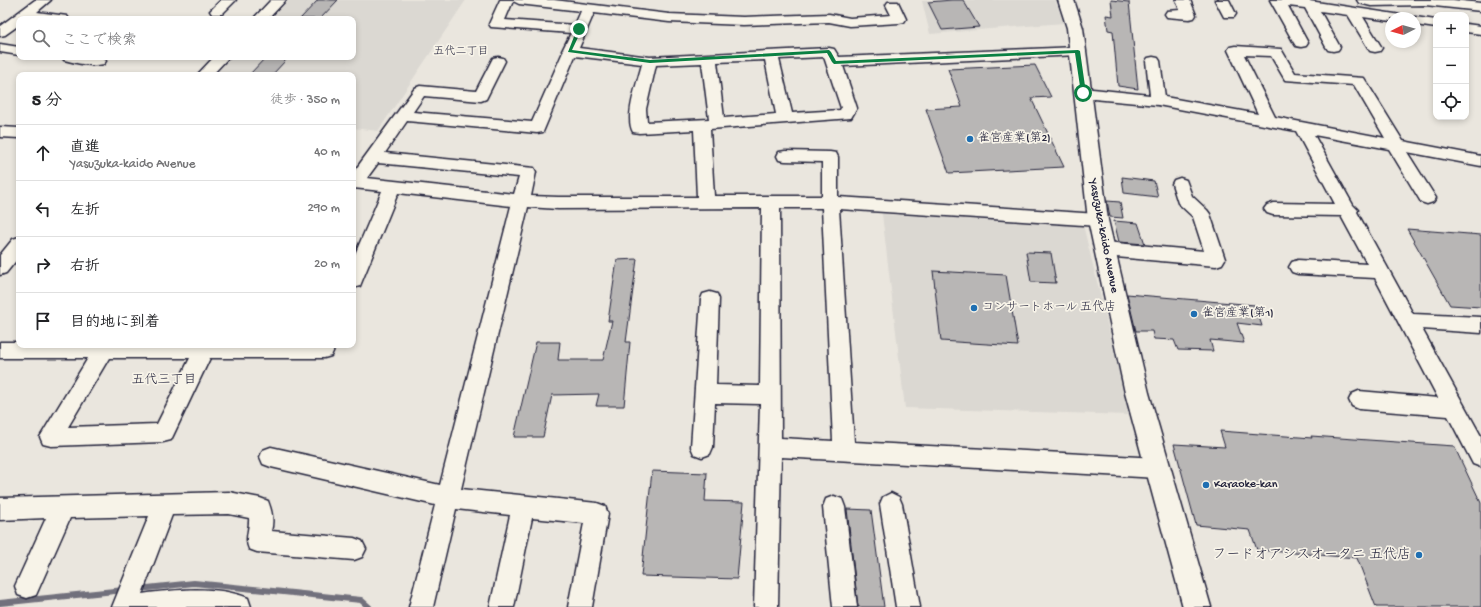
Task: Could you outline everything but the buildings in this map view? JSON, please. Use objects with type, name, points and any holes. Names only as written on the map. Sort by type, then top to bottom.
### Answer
[{"type":"main road","name":"Yasuzuka-kaido Avenue","points":[[1066,0],[1075,28],[1092,181],[1098,220],[1137,393],[1197,607]]},
{"type":"street","points":[[22,15],[44,0]]},
{"type":"street","points":[[217,11],[228,0]]},
{"type":"street","points":[[263,16],[279,0]]},
{"type":"street","points":[[507,0],[496,24],[579,29]]},
{"type":"street","points":[[519,0],[669,18],[744,21],[829,18],[850,22],[899,19],[893,5]]},
{"type":"street","points":[[1172,14],[1189,15],[1183,0]]},
{"type":"street","points":[[1222,0],[1229,14]]},
{"type":"street","points":[[1278,0],[1385,17]]},
{"type":"street","points":[[1278,0],[1301,43]]},
{"type":"street","points":[[1364,0],[1371,2],[1425,1],[1481,7]]},
{"type":"street","points":[[1310,5],[1333,47]]},
{"type":"street","points":[[403,116],[537,128],[589,8]]},
{"type":"street","points":[[1352,12],[1375,48]]},
{"type":"street","points":[[0,14],[32,16]]},
{"type":"street","points":[[0,32],[16,20]]},
{"type":"street","points":[[1421,22],[1433,24]]},
{"type":"street","points":[[1469,28],[1481,30]]},
{"type":"street","points":[[0,48],[16,51]]},
{"type":"street","points":[[1269,120],[1236,50],[1276,52],[1290,77],[1359,81],[1427,198]]},
{"type":"street","points":[[570,51],[650,61],[829,52],[834,62],[849,108],[846,115],[639,128],[638,109],[650,61]]},
{"type":"street","points":[[834,62],[1078,51]]},
{"type":"street","points":[[771,54],[785,118]]},
{"type":"street","points":[[706,203],[709,123],[709,58]]},
{"type":"street","points":[[92,60],[99,61]]},
{"type":"street","points":[[207,72],[219,60]]},
{"type":"street","points":[[356,180],[374,157],[420,91],[481,96],[498,61]]},
{"type":"street","points":[[1153,61],[1158,100]]},
{"type":"street","points":[[1083,93],[1158,100],[1395,143],[1481,161]]},
{"type":"street","points":[[1302,126],[1349,210],[1455,408],[1474,429],[1481,457]]},
{"type":"street","points":[[0,132],[16,132]]},
{"type":"street","points":[[785,156],[830,157],[830,202],[844,451]]},
{"type":"street","points":[[374,157],[528,172],[421,607]]},
{"type":"street","points":[[356,182],[522,201],[558,203],[771,204],[830,202],[1098,220]]},
{"type":"street","points":[[1105,249],[1216,259],[1201,214],[1184,199],[1180,184]]},
{"type":"street","points":[[356,274],[392,187]]},
{"type":"street","points":[[766,607],[770,447],[771,204]]},
{"type":"street","points":[[1273,209],[1349,210]]},
{"type":"street","points":[[0,242],[16,244]]},
{"type":"street","points":[[0,268],[16,248]]},
{"type":"street","points":[[1298,267],[1382,272]]},
{"type":"street","points":[[702,446],[710,299]]},
{"type":"street","points":[[1408,321],[1481,325]]},
{"type":"street","points":[[0,350],[90,348],[204,351],[324,350],[325,348]]},
{"type":"street","points":[[90,348],[51,437],[163,433],[204,351]]},
{"type":"street","points":[[705,394],[770,395]]},
{"type":"street","points":[[1359,400],[1455,408]]},
{"type":"street","points":[[770,447],[1158,468]]},
{"type":"street","points":[[271,457],[449,498],[597,514],[580,607]]},
{"type":"street","points":[[0,509],[229,503],[260,509],[261,525],[257,542],[354,549]]},
{"type":"street","points":[[891,504],[908,607]]},
{"type":"street","points":[[124,607],[165,505]]},
{"type":"street","points":[[502,607],[523,506]]},
{"type":"street","points":[[834,507],[845,607]]},
{"type":"street","points":[[27,586],[63,508]]},
{"type":"street","points":[[130,607],[191,601],[239,607]]},
{"type":"shaded area","points":[[289,0],[466,0],[378,131],[356,128],[356,72],[217,72],[229,60],[356,60],[356,16],[273,16]]},
{"type":"shaded area","points":[[1055,0],[1064,23],[930,34],[922,1]]},
{"type":"shaded area","points":[[882,214],[1083,225],[1130,415],[905,408]]},
{"type":"waterway","points":[[138,589],[194,583],[361,600],[369,607]]},
{"type":"waterway","points":[[0,603],[124,590]]},
{"type":"place","name":"雀宮産業(第2)","points":[[970,139]]},
{"type":"place","name":"コンサートホール 五代店","points":[[974,308]]},
{"type":"place","name":"雀宮産業(第1)","points":[[1194,314]]},
{"type":"place","name":"Karaoke-kan","points":[[1206,485]]},
{"type":"place","name":"フードオアシスオータニ 五代店","points":[[1419,555]]},
{"type":"district","name":"五代二丁目","points":[[461,52]]},
{"type":"district","name":"五代三丁目","points":[[164,380]]},
{"type":"route","points":[[579,29],[570,51],[650,61],[829,52],[834,62],[1078,51],[1083,93]]}]
